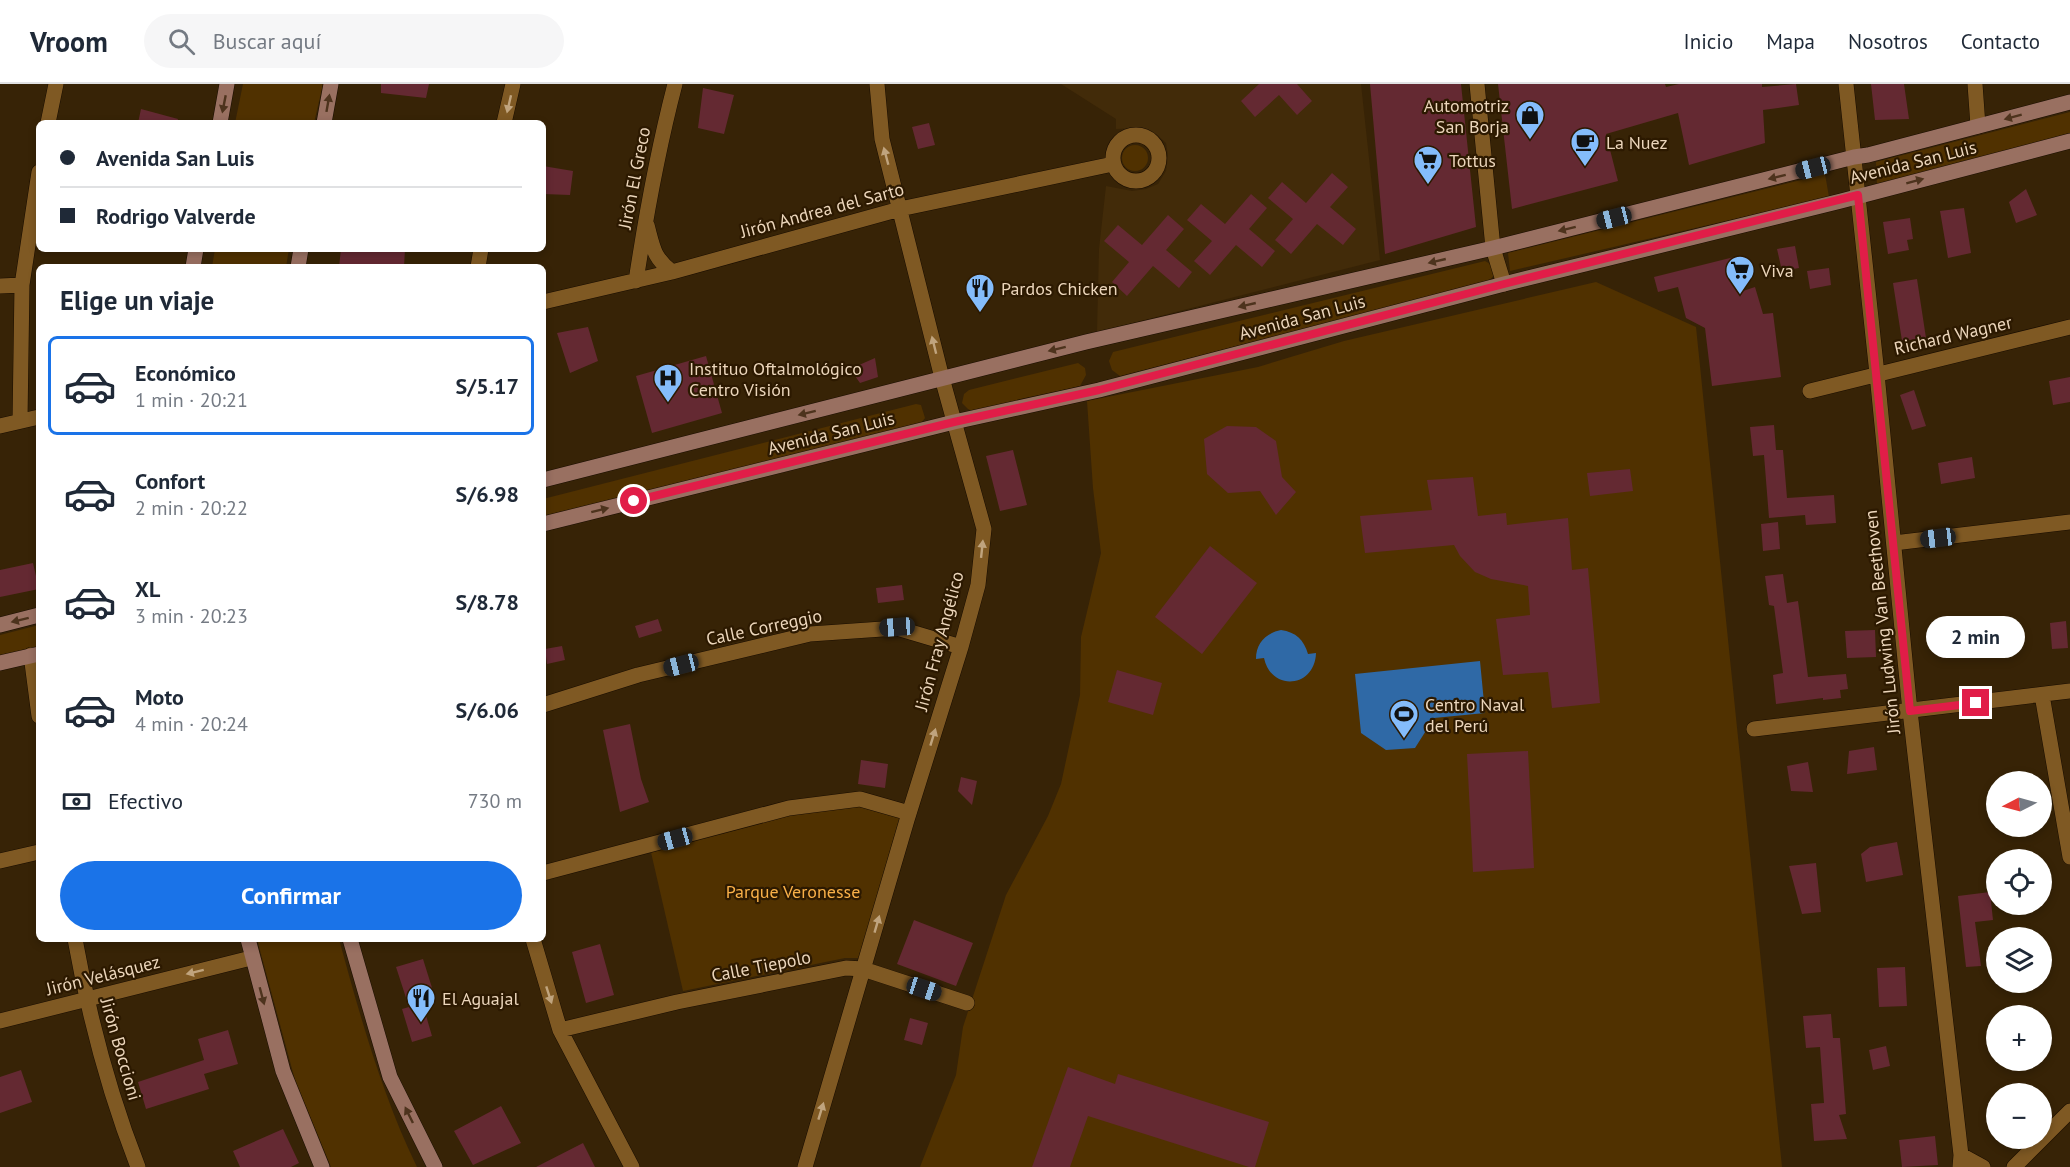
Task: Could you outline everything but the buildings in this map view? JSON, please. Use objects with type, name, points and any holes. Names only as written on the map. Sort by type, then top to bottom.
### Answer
[{"type":"main road","points":[[221,120],[227,84]]},
{"type":"main road","points":[[325,120],[331,84]]},
{"type":"main road","name":"Avenida San Luis","points":[[546,479],[1086,342],[1493,248],[1868,155],[2070,102]]},
{"type":"main road","name":"Avenida San Luis","points":[[546,523],[954,422],[1099,390],[1504,284],[2070,141]]},
{"type":"main road","points":[[0,625],[36,616]]},
{"type":"main road","points":[[0,663],[35,654]]},
{"type":"main road","points":[[248,942],[283,1071],[322,1167]]},
{"type":"main road","points":[[351,942],[390,1077],[435,1167]]},
{"type":"street","points":[[49,120],[56,84]]},
{"type":"street","points":[[505,120],[513,84]]},
{"type":"street","name":"Jirón El Greco","points":[[636,281],[664,125],[675,84]]},
{"type":"street","name":"Jirón Fray Angélico","points":[[805,1167],[909,813],[961,647],[978,585],[984,529],[942,378],[882,139],[878,84]]},
{"type":"street","points":[[1476,84],[1493,248],[1504,284]]},
{"type":"street","name":"Jirón Ludwing Van Beethoven","points":[[1846,84],[1910,711],[1960,1161],[1983,1167]]},
{"type":"street","points":[[1975,84],[1978,126]]},
{"type":"street","name":"Jirón Andrea del Sarto","points":[[546,301],[672,272],[900,208],[1113,164]]},
{"type":"street","points":[[20,421],[22,285],[36,192]]},
{"type":"street","points":[[646,219],[654,254],[672,272]]},
{"type":"street","points":[[0,286],[22,285]]},
{"type":"street","name":"Richard Wagner","points":[[1810,392],[2070,327]]},
{"type":"street","points":[[0,426],[36,418]]},
{"type":"street","points":[[1894,543],[2070,522]]},
{"type":"street","name":"Calle Correggio","points":[[546,704],[638,675],[810,633],[897,627],[961,647]]},
{"type":"street","points":[[35,654],[36,670]]},
{"type":"street","points":[[1754,729],[2070,691]]},
{"type":"street","points":[[2042,695],[2070,857]]},
{"type":"street","points":[[546,872],[789,808],[860,799],[909,813]]},
{"type":"street","points":[[0,861],[36,853]]},
{"type":"street","name":"Jirón Boccioni","points":[[76,942],[86,999],[102,1062],[138,1167]]},
{"type":"street","points":[[534,942],[560,1029],[632,1167]]},
{"type":"street","name":"Jirón Velásquez","points":[[0,1022],[251,958]]},
{"type":"street","name":"Calle Tiepolo","points":[[560,1029],[677,1002],[846,968],[863,969],[967,1003]]},
{"type":"street","points":[[2014,1167],[2070,1111]]},
{"type":"shaded area","points":[[1061,84],[1361,84],[1380,260],[1097,332],[1099,249],[1106,186],[1132,191],[1158,184],[1166,171],[1168,156],[1166,143],[1156,134],[1142,128],[1116,129],[1116,119]]},
{"type":"green space","points":[[243,84],[323,84],[315,120],[236,120]]},
{"type":"green space","points":[[2070,112],[2070,133],[1877,186],[1876,162]]},
{"type":"green space","points":[[1135,145],[1144,149],[1148,158],[1144,167],[1135,171],[1126,167],[1122,158],[1126,149]]},
{"type":"green space","points":[[1825,174],[1829,197],[1510,271],[1508,253]]},
{"type":"green space","points":[[214,252],[288,252],[286,264],[212,264]]},
{"type":"green space","points":[[1485,261],[1492,265],[1495,274],[1489,281],[1120,376],[1112,370],[1109,361],[1113,352]]},
{"type":"green space","name":"Centro Naval del Perú","points":[[1596,282],[1696,327],[1782,1167],[920,1167],[956,1075],[963,1027],[1006,895],[1048,816],[1061,784],[1080,695],[1081,637],[1101,553],[1093,488],[1087,401],[1258,367],[1344,341]]},
{"type":"green space","points":[[1078,363],[1085,368],[1086,375],[1080,386],[974,412],[962,403],[964,394],[969,390]]},
{"type":"green space","points":[[916,404],[921,405],[925,418],[921,423],[546,516],[546,498]]},
{"type":"green space","points":[[36,626],[36,647],[0,656],[0,635]]},
{"type":"green space","name":"Parque Veronesse","points":[[859,805],[900,817],[859,958],[845,958],[683,991],[650,848],[790,814]]},
{"type":"green space","points":[[258,942],[340,942],[382,1084],[417,1167],[331,1167],[295,1080]]},
{"type":"water","points":[[1281,630],[1299,638],[1308,654],[1316,653],[1314,665],[1301,679],[1283,681],[1268,669],[1264,658],[1256,659],[1256,653],[1263,640]]},
{"type":"water","points":[[1480,661],[1485,713],[1434,718],[1415,748],[1386,750],[1361,733],[1355,674]]},
{"type":"place","name":"Automotriz San Borja","points":[[1530,140]]},
{"type":"place","name":"La Nuez","points":[[1585,168]]},
{"type":"place","name":"Tottus","points":[[1428,186]]},
{"type":"place","name":"Viva","points":[[1740,296]]},
{"type":"place","name":"Pardos Chicken","points":[[980,314]]},
{"type":"place","name":"Instituo Oftalmológico Centro Visión","points":[[668,404]]},
{"type":"place","name":"Centro Naval del Perú","points":[[1404,740]]},
{"type":"place","name":"El Aguajal","points":[[421,1024]]},
{"type":"route","points":[[634,501],[954,422],[1099,390],[1504,284],[1858,195],[1910,711],[1976,703]]}]
